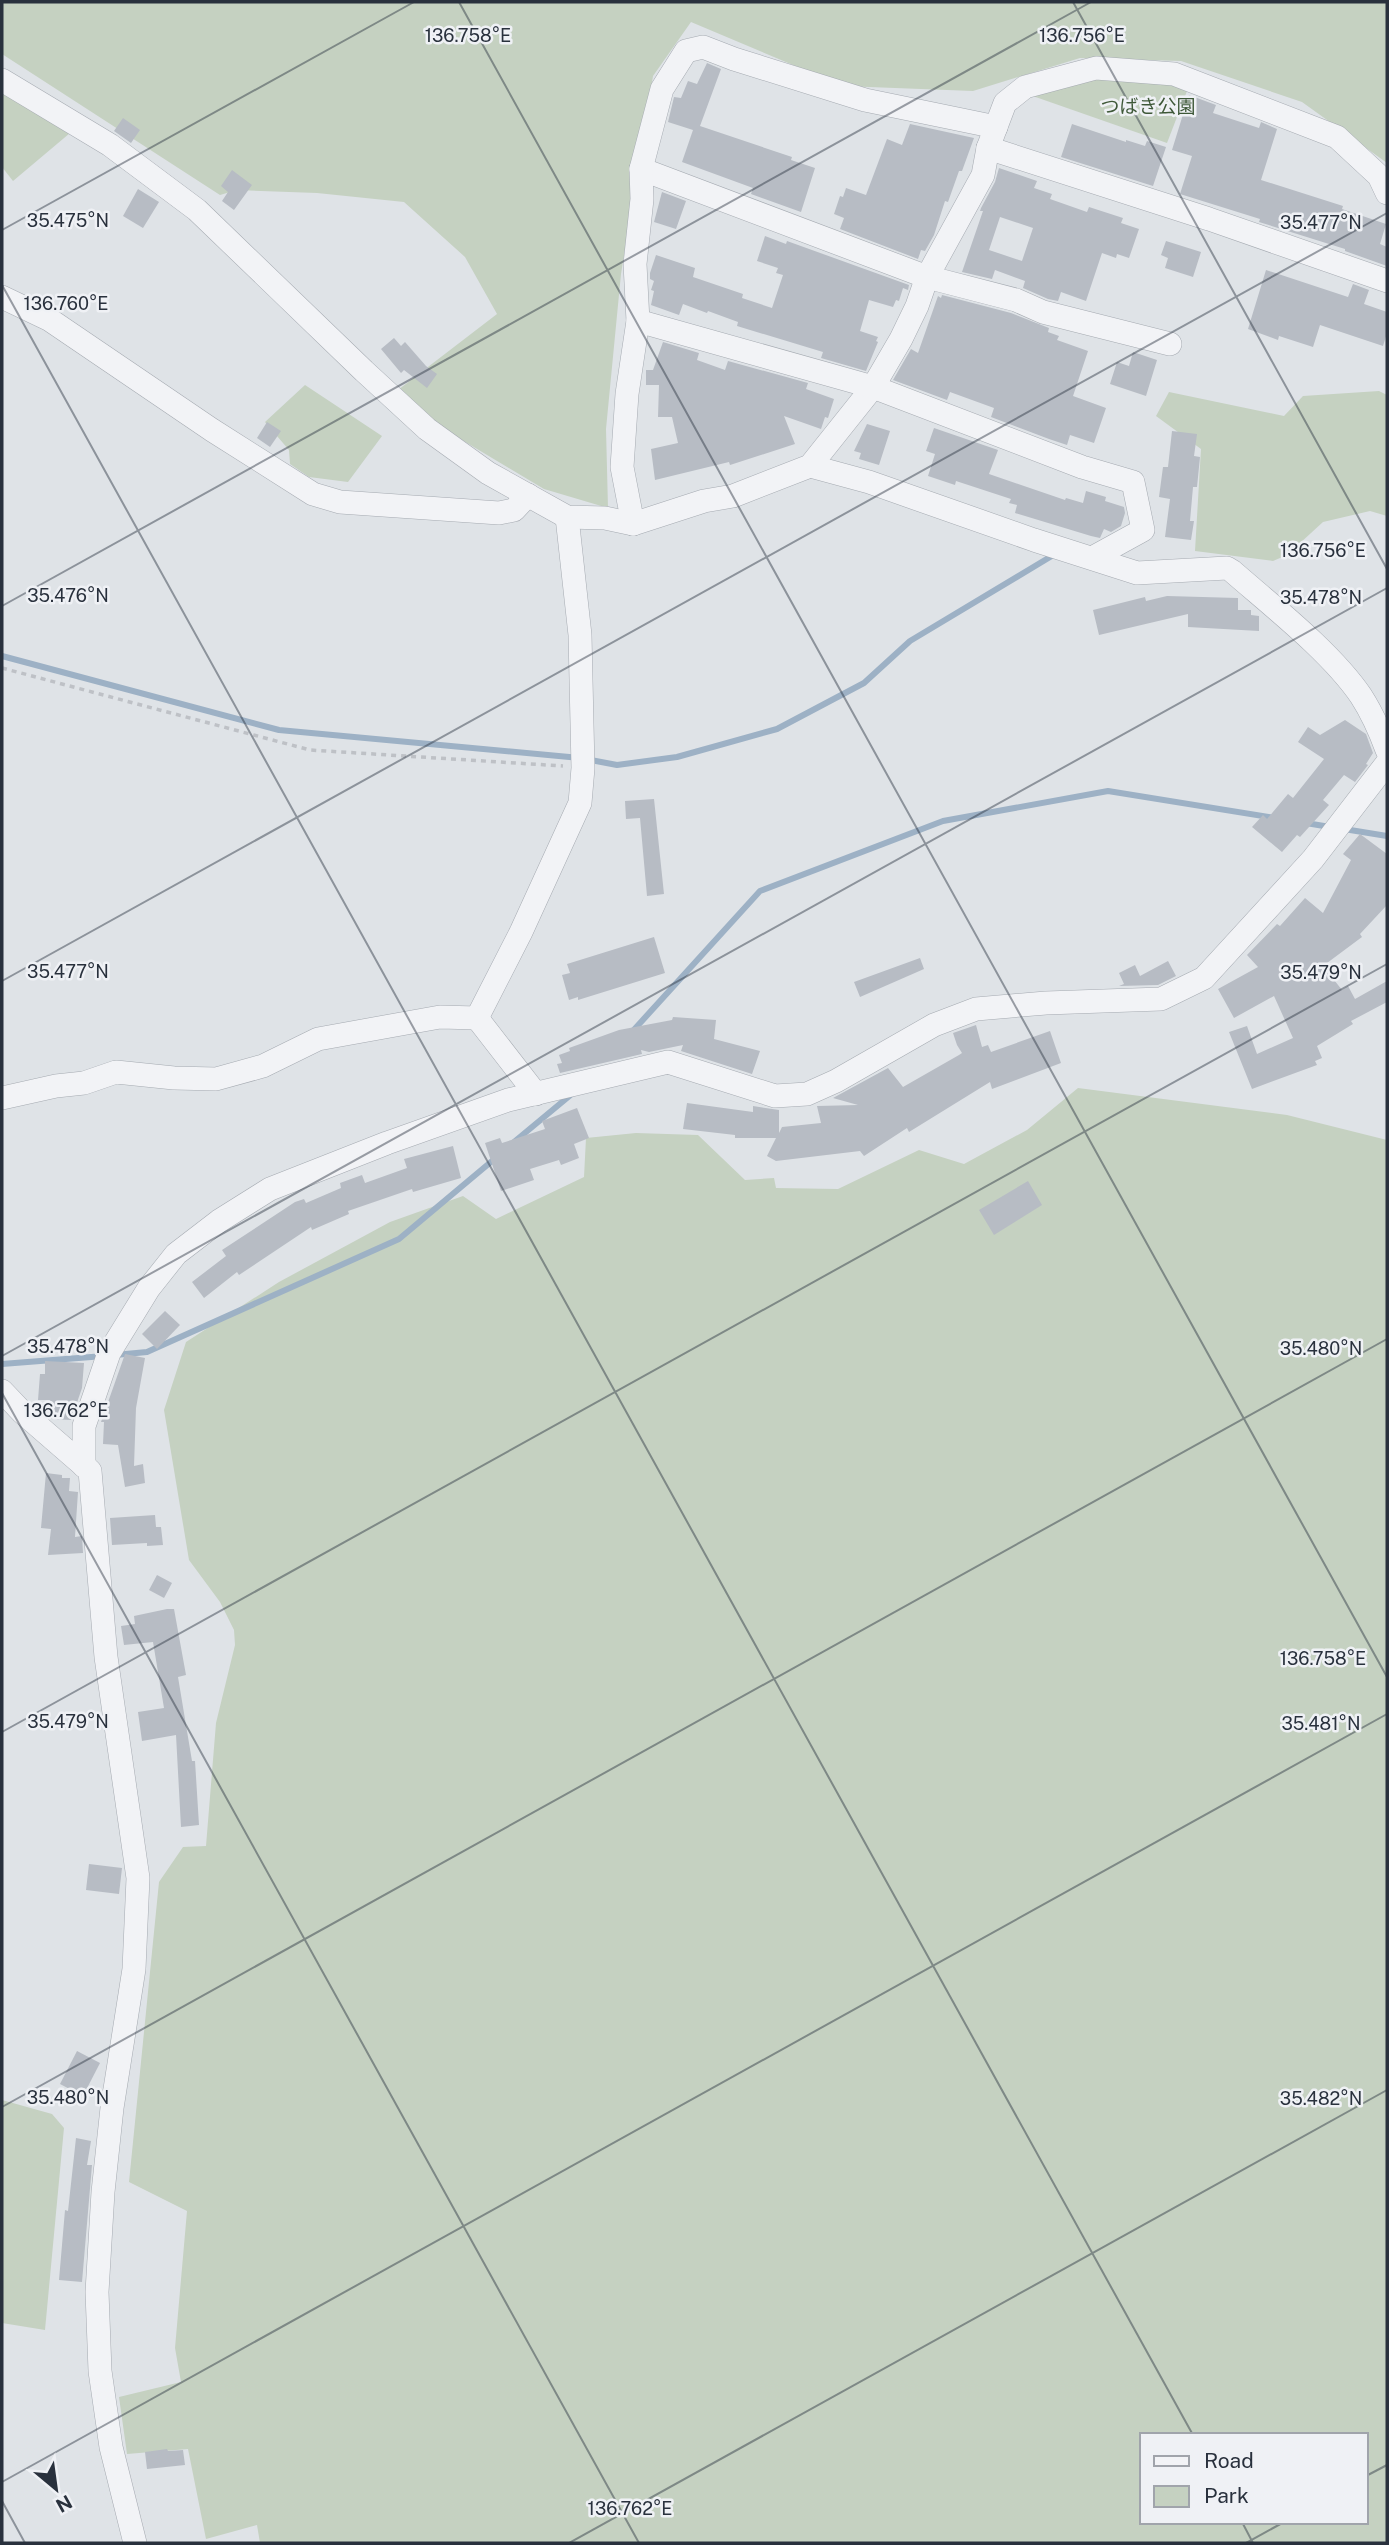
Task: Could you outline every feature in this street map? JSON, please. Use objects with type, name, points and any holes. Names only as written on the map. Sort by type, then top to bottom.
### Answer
[{"type":"street","points":[[633,524],[622,467],[627,394],[638,321],[635,264],[642,199],[641,169],[662,89],[686,51],[703,47],[865,100],[992,137],[1209,219],[1387,281]]},
{"type":"street","points":[[2,80],[110,145],[197,210],[363,371],[427,429],[488,472],[567,517],[633,524],[704,501],[733,496],[810,466],[873,387],[901,339],[927,278],[983,175],[992,137],[1006,103],[1025,87],[1096,68],[1174,74],[1337,137],[1379,176],[1387,193]]},
{"type":"street","points":[[641,169],[927,278],[1016,300],[1043,312],[1170,344]]},
{"type":"street","points":[[2,297],[50,320],[212,430],[313,494],[340,502],[499,513],[514,510],[528,495]]},
{"type":"street","points":[[638,321],[873,387],[1082,467],[1133,482],[1143,530],[1092,558]]},
{"type":"street","points":[[810,466],[869,482],[1138,573],[1227,568],[1343,674],[1361,696],[1378,726],[1387,750]]},
{"type":"street","points":[[477,1018],[521,932],[580,803],[583,768],[580,635],[567,517]]},
{"type":"street","points":[[84,1466],[84,1426],[109,1353],[149,1288],[176,1254],[219,1221],[270,1189],[387,1143],[508,1100],[668,1062],[775,1096],[807,1094],[836,1081],[934,1025],[976,1009],[1046,1003],[1161,999],[1204,978],[1313,859],[1387,763]]},
{"type":"street","points":[[2,1098],[84,1083],[116,1072],[216,1079],[263,1066],[318,1039],[440,1017],[477,1018]]},
{"type":"street","points":[[477,1018],[536,1094]]},
{"type":"street","points":[[2,1391],[89,1471],[106,1657],[138,1878],[134,1969],[110,2122],[97,2292],[100,2371],[111,2447],[135,2543]]},
{"type":"path","points":[[2,668],[310,750],[583,768]]},
{"type":"green space","points":[[2,2],[1387,2],[1387,163],[1302,102],[1181,61],[1080,58],[973,91],[843,86],[691,22],[653,76],[621,274],[606,429],[608,508],[544,489],[447,431],[394,393],[497,314],[465,257],[404,202],[317,193],[237,190],[220,195],[2,54]]},
{"type":"green space","name":"つばき公園","points":[[1108,77],[1153,78],[1187,91],[1167,143],[1027,94]]},
{"type":"green space","points":[[2,93],[70,133],[13,181],[2,167]]},
{"type":"green space","points":[[305,385],[382,436],[348,482],[309,477],[290,464],[289,450],[265,422]]},
{"type":"green space","points":[[1379,391],[1387,395],[1387,516],[1370,511],[1323,522],[1287,555],[1273,561],[1195,551],[1201,449],[1156,416],[1169,392],[1284,416],[1303,396]]},
{"type":"green space","points":[[1078,1088],[1287,1115],[1387,1140],[1387,2543],[260,2543],[257,2525],[206,2539],[188,2449],[127,2454],[119,2397],[181,2382],[175,2348],[187,2211],[129,2182],[159,1882],[183,1847],[206,1846],[216,1723],[235,1645],[234,1630],[220,1602],[189,1560],[164,1410],[186,1342],[279,1282],[390,1222],[463,1196],[496,1219],[584,1177],[586,1138],[636,1133],[698,1135],[745,1180],[774,1178],[776,1188],[838,1189],[919,1150],[964,1164],[1027,1130]]},
{"type":"green space","points":[[2,2100],[52,2114],[64,2128],[45,2330],[2,2323]]},
{"type":"building","points":[[707,63],[721,69],[700,126],[792,157],[791,160],[815,168],[801,212],[751,194],[753,188],[682,162],[693,130],[668,122],[674,97],[681,98],[688,81],[697,84]]},
{"type":"building","points":[[1189,95],[1216,105],[1213,113],[1259,128],[1261,122],[1277,129],[1261,180],[1343,206],[1342,209],[1386,224],[1380,244],[1387,247],[1387,266],[1345,249],[1259,222],[1260,219],[1180,194],[1192,156],[1172,150]]},
{"type":"building","points":[[123,118],[140,130],[131,143],[114,131]]},
{"type":"building","points":[[910,124],[974,138],[948,202],[945,201],[934,235],[925,251],[921,250],[918,259],[840,229],[844,218],[834,214],[846,188],[866,195],[887,139],[902,145]]},
{"type":"building","points":[[1072,124],[1126,142],[1145,146],[1147,141],[1166,147],[1153,186],[1061,157]]},
{"type":"building","points":[[999,168],[1037,181],[1034,188],[1052,194],[1050,199],[1087,212],[1089,207],[1123,218],[1121,223],[1139,229],[1129,258],[1117,254],[1116,258],[1102,253],[1086,301],[1061,292],[1058,301],[1048,299],[1023,288],[1025,281],[995,270],[992,279],[962,272],[983,211],[980,211],[981,208]],"holes":[[[1000,217],[1033,228],[1022,261],[989,250]]]},
{"type":"building","points":[[232,170],[252,185],[234,210],[222,201],[228,192],[221,186]]},
{"type":"building","points":[[138,189],[159,202],[143,228],[123,216]]},
{"type":"building","points":[[662,192],[686,201],[676,229],[654,222]]},
{"type":"building","points":[[765,236],[786,244],[787,241],[909,285],[908,290],[903,288],[899,301],[896,300],[893,307],[869,300],[860,331],[878,337],[878,342],[866,371],[821,358],[823,352],[737,326],[738,322],[708,311],[707,313],[683,304],[679,315],[651,305],[654,281],[650,279],[650,273],[656,255],[695,268],[693,277],[743,294],[742,298],[772,308],[783,275],[776,273],[778,268],[757,261]]},
{"type":"building","points":[[1166,241],[1201,252],[1193,277],[1165,268],[1168,258],[1161,255]]},
{"type":"building","points":[[1266,270],[1348,297],[1353,284],[1369,290],[1364,304],[1387,312],[1387,333],[1383,346],[1320,325],[1313,347],[1279,336],[1278,340],[1248,329]]},
{"type":"building","points":[[942,295],[1011,313],[1049,328],[1048,332],[1059,336],[1057,340],[1088,351],[1073,396],[1106,408],[1094,443],[1070,435],[1067,445],[991,417],[994,408],[950,392],[947,400],[893,380],[911,349],[918,353],[938,296],[941,298]]},
{"type":"building","points":[[394,338],[401,346],[405,342],[426,366],[437,374],[427,388],[404,370],[401,373],[381,349]]},
{"type":"building","points":[[663,342],[699,353],[697,360],[725,370],[728,361],[808,383],[806,389],[834,399],[828,418],[825,417],[821,429],[784,416],[795,444],[730,465],[729,462],[655,480],[651,449],[678,443],[672,417],[658,417],[659,385],[646,385],[646,370],[653,370]]},
{"type":"building","points":[[1133,352],[1157,360],[1146,396],[1110,384],[1117,362],[1129,366]]},
{"type":"building","points":[[267,422],[281,431],[270,447],[257,438]]},
{"type":"building","points":[[867,424],[890,431],[879,465],[859,459],[861,453],[854,451]]},
{"type":"building","points":[[934,428],[998,450],[989,474],[1065,500],[1066,498],[1083,503],[1086,491],[1106,497],[1105,501],[1124,507],[1121,526],[1111,532],[1104,529],[1100,538],[1091,536],[1015,513],[1017,505],[1009,503],[1011,499],[956,481],[955,485],[928,476],[935,454],[926,451]]},
{"type":"building","points":[[1172,431],[1197,434],[1194,456],[1200,457],[1197,487],[1193,487],[1190,521],[1194,521],[1191,540],[1165,537],[1170,499],[1159,497],[1163,467],[1168,467]]},
{"type":"building","points":[[1167,596],[1238,598],[1238,610],[1251,610],[1251,615],[1259,616],[1259,631],[1188,627],[1188,614],[1099,635],[1093,610],[1145,597],[1146,601]]},
{"type":"building","points":[[1345,720],[1366,734],[1373,753],[1366,764],[1368,765],[1355,782],[1344,775],[1323,800],[1329,805],[1300,837],[1297,835],[1282,852],[1252,827],[1263,815],[1267,819],[1288,794],[1293,798],[1324,759],[1298,742],[1308,727],[1320,735]]},
{"type":"building","points":[[654,799],[664,894],[647,896],[640,818],[626,819],[625,801]]},
{"type":"building","points":[[1360,834],[1387,854],[1387,905],[1360,934],[1362,937],[1323,966],[1342,990],[1348,986],[1355,999],[1387,981],[1387,1002],[1351,1021],[1353,1024],[1317,1046],[1322,1058],[1315,1061],[1317,1065],[1252,1089],[1229,1032],[1247,1026],[1257,1054],[1293,1038],[1274,996],[1234,1018],[1218,989],[1258,967],[1247,955],[1277,924],[1280,926],[1305,898],[1323,913],[1351,860],[1343,854]]},
{"type":"building","points":[[654,937],[665,973],[578,1000],[578,997],[569,1000],[562,975],[570,973],[567,964]]},
{"type":"building","points":[[920,958],[924,969],[860,997],[854,982]]},
{"type":"building","points":[[1168,961],[1176,976],[1158,985],[1119,986],[1124,984],[1119,973],[1135,965],[1140,976]]},
{"type":"building","points":[[673,1017],[716,1020],[714,1039],[760,1051],[752,1074],[681,1051],[683,1045],[649,1052],[641,1050],[642,1054],[560,1073],[557,1064],[562,1063],[559,1055],[570,1051],[569,1048],[619,1030],[672,1020]]},
{"type":"building","points":[[976,1025],[982,1047],[988,1045],[991,1052],[1050,1031],[1061,1063],[992,1089],[990,1082],[909,1132],[907,1128],[864,1156],[860,1151],[776,1161],[767,1156],[776,1138],[735,1138],[735,1135],[683,1129],[687,1103],[753,1112],[753,1106],[779,1110],[779,1133],[782,1127],[821,1123],[817,1106],[858,1105],[833,1098],[888,1068],[903,1087],[962,1053],[953,1033]]},
{"type":"building","points":[[577,1108],[589,1138],[574,1144],[579,1158],[561,1165],[559,1160],[530,1169],[534,1180],[501,1191],[485,1143],[500,1138],[502,1143],[545,1129],[542,1121]]},
{"type":"building","points":[[453,1146],[461,1178],[413,1192],[412,1189],[348,1211],[349,1214],[312,1230],[311,1227],[239,1275],[237,1272],[204,1298],[192,1282],[226,1256],[222,1250],[295,1202],[304,1199],[306,1203],[341,1188],[340,1183],[362,1175],[365,1183],[407,1168],[404,1159]]},
{"type":"building","points":[[1028,1181],[1042,1205],[994,1235],[979,1210]]},
{"type":"building","points":[[165,1311],[180,1325],[157,1349],[142,1334]]},
{"type":"building","points":[[125,1354],[145,1358],[136,1408],[134,1466],[143,1464],[145,1483],[125,1487],[118,1445],[103,1444],[104,1422],[101,1422]]},
{"type":"building","points":[[45,1361],[84,1363],[82,1388],[71,1420],[51,1419],[50,1400],[38,1400],[40,1374],[45,1374]]},
{"type":"building","points":[[46,1473],[70,1478],[69,1491],[78,1492],[75,1537],[82,1536],[83,1553],[48,1555],[51,1529],[41,1528]]},
{"type":"building","points":[[155,1515],[156,1527],[161,1527],[163,1545],[112,1545],[110,1518]]},
{"type":"building","points":[[157,1575],[172,1583],[164,1598],[149,1590]]},
{"type":"building","points":[[174,1609],[186,1675],[178,1677],[192,1761],[195,1761],[199,1825],[181,1827],[176,1735],[142,1741],[138,1712],[164,1708],[153,1642],[124,1645],[121,1626],[135,1624],[134,1616]]},
{"type":"building","points":[[89,1864],[122,1868],[119,1894],[86,1890]]},
{"type":"building","points":[[77,2051],[100,2063],[83,2096],[60,2084]]},
{"type":"building","points":[[76,2138],[91,2141],[87,2165],[92,2165],[82,2282],[59,2280],[65,2210],[68,2211]]},
{"type":"building","points":[[183,2450],[185,2465],[147,2469],[145,2452]]},
{"type":"waterway","points":[[2,656],[279,730],[580,758],[617,765],[677,757],[777,729],[864,683],[910,641],[1055,554]]},
{"type":"waterway","points":[[631,1033],[760,891],[943,821],[1108,791],[1275,818]]},
{"type":"waterway","points":[[1306,823],[1330,827]]},
{"type":"waterway","points":[[1344,829],[1387,836]]},
{"type":"waterway","points":[[514,1142],[573,1093]]},
{"type":"waterway","points":[[115,1355],[147,1352],[399,1239],[498,1156]]},
{"type":"waterway","points":[[2,1364],[104,1356]]}]
